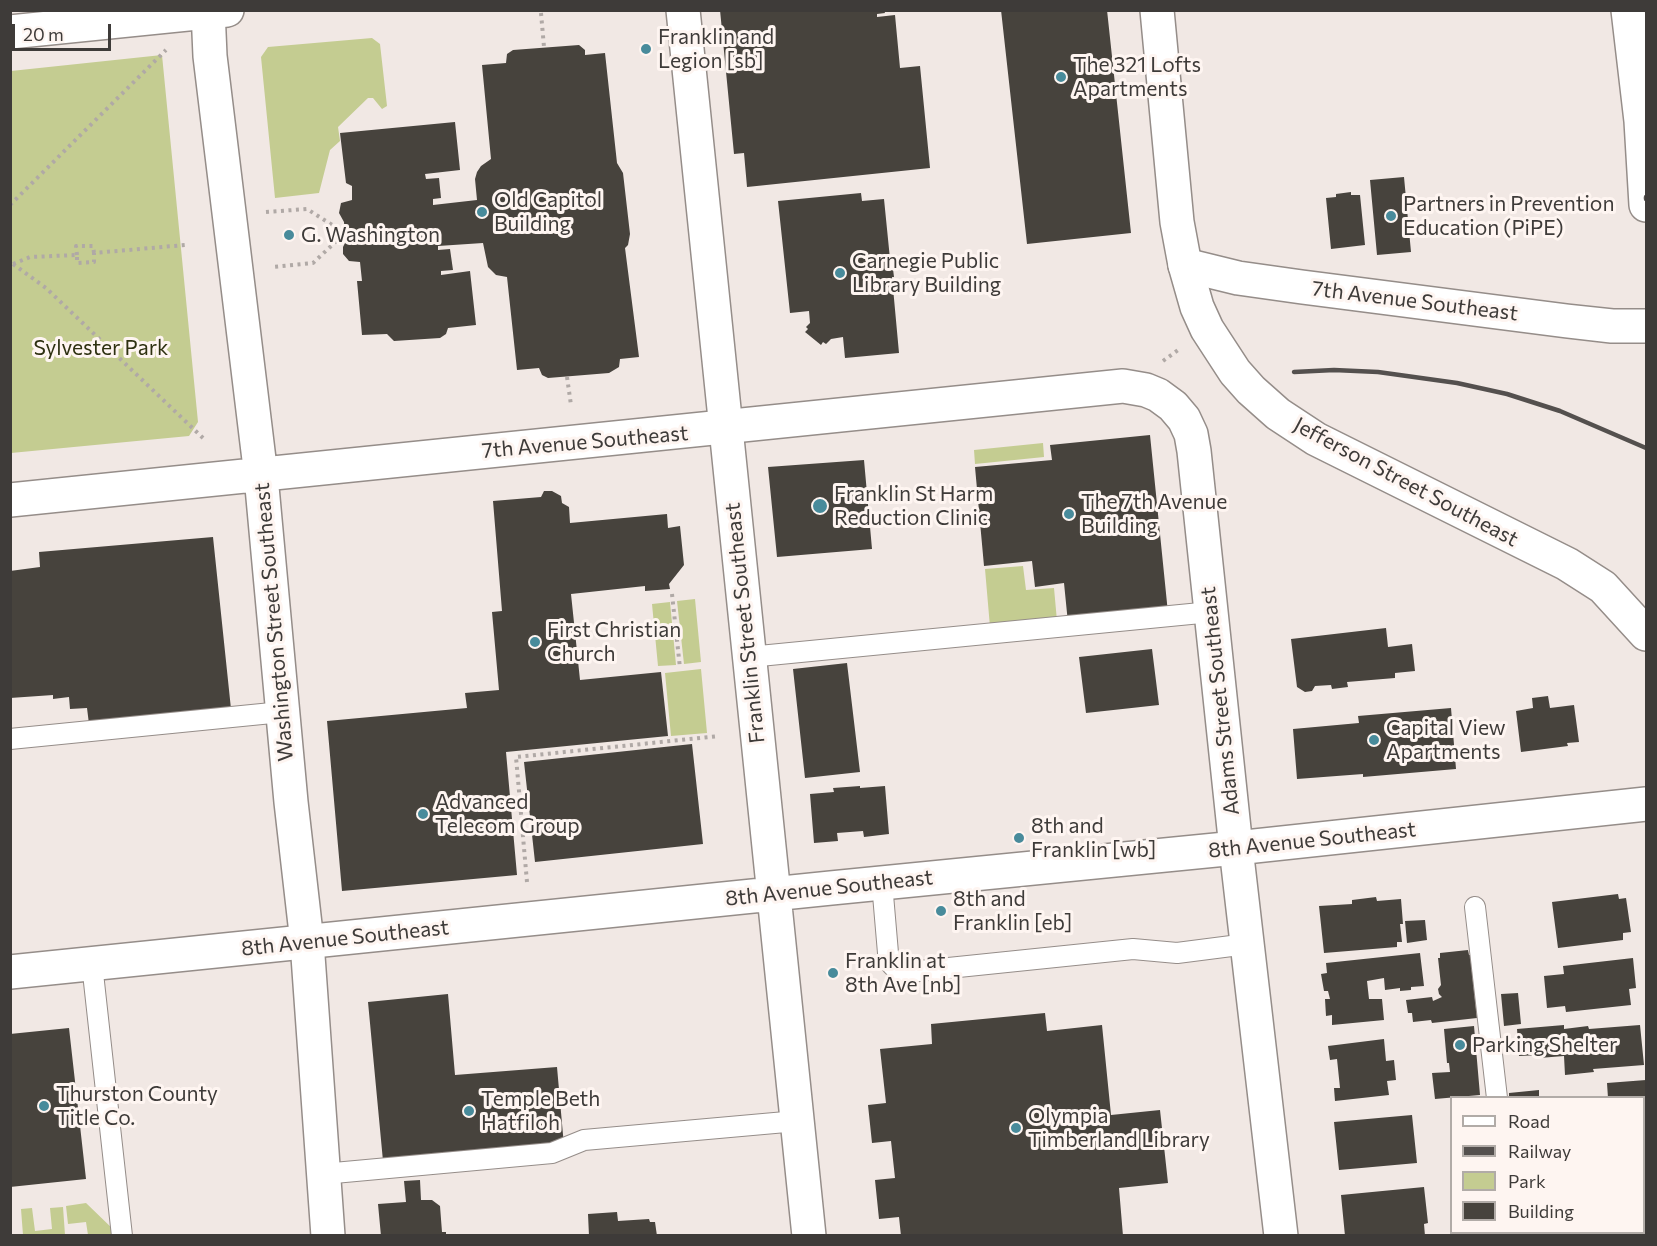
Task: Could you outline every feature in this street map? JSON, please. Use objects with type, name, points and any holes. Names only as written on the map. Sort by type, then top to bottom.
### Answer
[{"type":"street","name":"Franklin Street Southeast","points":[[683,10],[809,1236]]},
{"type":"street","points":[[1157,10],[1177,222],[1185,265]]},
{"type":"street","points":[[1629,10],[1647,205]]},
{"type":"street","points":[[10,32],[215,11]]},
{"type":"street","name":"Washington Street Southeast","points":[[215,11],[208,32],[261,476],[306,942],[328,1236]]},
{"type":"street","name":"7th Avenue Southeast","points":[[1185,265],[1238,278],[1567,321],[1612,326],[1647,326]]},
{"type":"street","name":"Jefferson Street Southeast","points":[[1185,265],[1197,307],[1216,345],[1251,390],[1278,414],[1316,439],[1567,564],[1603,587],[1647,634]]},
{"type":"street","name":"7th Avenue Southeast","points":[[10,500],[1123,386],[1146,390],[1158,395]]},
{"type":"street","name":"Adams Street Southeast","points":[[1158,395],[1185,419],[1191,434],[1281,1236]]},
{"type":"street","name":"8th Avenue Southeast","points":[[10,972],[1236,848],[1647,804]]},
{"type":"lane","points":[[748,657],[1211,612]]},
{"type":"lane","points":[[10,739],[282,712]]},
{"type":"lane","points":[[882,883],[888,953],[892,965],[900,973],[1133,949],[1177,953],[1247,944]]},
{"type":"lane","points":[[1475,907],[1497,1096]]},
{"type":"lane","points":[[92,964],[122,1236]]},
{"type":"lane","points":[[323,1174],[552,1153],[584,1140],[798,1121]]},
{"type":"path","points":[[540,13],[544,47]]},
{"type":"path","points":[[10,205],[166,50]]},
{"type":"path","points":[[266,212],[307,209],[345,233],[313,263],[272,267]]},
{"type":"path","points":[[94,253],[185,245]]},
{"type":"path","points":[[76,246],[93,246],[94,262],[77,263],[77,255],[76,246]]},
{"type":"path","points":[[11,264],[30,258],[77,255]]},
{"type":"path","points":[[11,264],[46,288],[204,439]]},
{"type":"path","points":[[1162,362],[1188,343]]},
{"type":"path","points":[[567,376],[571,405]]},
{"type":"path","points":[[672,594],[680,668]]},
{"type":"path","points":[[527,882],[516,758],[720,736]]},
{"type":"green space","points":[[372,38],[380,44],[387,106],[382,109],[373,98],[368,98],[338,127],[340,141],[330,150],[319,193],[275,198],[261,57],[268,47]]},
{"type":"green space","name":"Sylvester Park","points":[[162,55],[198,422],[189,436],[11,453],[11,71]]},
{"type":"green space","points":[[1043,443],[1044,457],[975,464],[974,450]]},
{"type":"green space","points":[[1023,566],[1026,590],[1054,588],[1057,621],[990,627],[985,569]]},
{"type":"green space","points":[[695,599],[701,662],[684,664],[677,601]]},
{"type":"green space","points":[[670,602],[676,665],[658,666],[652,604]]},
{"type":"green space","points":[[701,669],[707,733],[671,736],[665,673]]},
{"type":"green space","points":[[86,1203],[115,1231],[116,1235],[88,1235],[86,1222],[68,1224],[66,1206]]},
{"type":"green space","points":[[63,1207],[65,1235],[23,1235],[21,1209],[32,1208],[35,1231],[52,1229],[50,1208]]},
{"type":"building","points":[[720,10],[884,10],[885,13],[877,14],[877,17],[895,15],[900,68],[920,66],[930,168],[747,187],[744,153],[734,154]]},
{"type":"building","name":"The 321 Lofts Apartments","points":[[1001,10],[1107,10],[1131,233],[1027,244]]},
{"type":"building","name":"Old Capitol Building","points":[[579,45],[585,50],[585,55],[605,53],[617,163],[623,173],[630,234],[628,245],[625,248],[639,357],[620,359],[619,367],[609,373],[548,378],[542,375],[539,368],[517,370],[507,277],[496,275],[488,267],[483,243],[438,246],[438,250],[450,249],[453,270],[441,271],[441,275],[470,271],[476,325],[448,328],[446,334],[440,338],[394,341],[387,334],[362,335],[357,281],[362,281],[360,262],[349,261],[343,254],[344,222],[339,213],[341,203],[352,200],[352,186],[346,183],[340,133],[455,122],[460,170],[425,174],[426,179],[439,178],[441,198],[433,199],[433,205],[477,200],[475,179],[477,172],[491,159],[482,65],[506,63],[507,54],[513,50]]},
{"type":"building","name":"Partners in Prevention Education (PiPE)","points":[[1404,177],[1411,252],[1377,255],[1370,180]]},
{"type":"building","points":[[1351,192],[1351,195],[1360,195],[1365,245],[1331,249],[1326,198]]},
{"type":"building","name":"Carnegie Public Library Building","points":[[861,193],[862,201],[884,199],[891,269],[893,269],[894,277],[892,277],[899,353],[845,358],[843,337],[831,339],[821,345],[805,332],[810,323],[809,311],[790,313],[778,201]]},
{"type":"building","name":"The 7th Avenue Building","points":[[1150,435],[1168,613],[1068,623],[1064,583],[1035,587],[1032,561],[984,566],[975,467],[1052,460],[1050,445]]},
{"type":"building","points":[[864,460],[872,549],[777,557],[768,467]]},
{"type":"building","points":[[544,491],[552,491],[561,496],[562,503],[569,507],[570,523],[667,514],[668,528],[680,526],[684,565],[669,584],[670,589],[645,591],[645,586],[571,594],[580,680],[661,672],[668,736],[506,752],[517,875],[342,891],[327,721],[467,708],[465,693],[499,690],[492,612],[502,611],[493,501],[541,497]]},
{"type":"building","points":[[213,537],[231,709],[89,724],[87,708],[70,709],[69,697],[53,699],[53,695],[10,698],[10,571],[40,567],[39,552]]},
{"type":"building","points":[[1386,628],[1388,647],[1412,644],[1415,671],[1395,673],[1395,678],[1347,682],[1348,687],[1332,689],[1331,685],[1315,686],[1312,691],[1305,692],[1297,687],[1291,639]]},
{"type":"building","points":[[1152,649],[1159,705],[1086,713],[1079,657]]},
{"type":"building","points":[[847,663],[860,772],[805,778],[793,669]]},
{"type":"building","points":[[1548,696],[1550,708],[1574,705],[1579,742],[1567,743],[1568,746],[1521,752],[1516,711],[1533,708],[1532,698]]},
{"type":"building","name":"Capital View Apartments","points":[[1451,708],[1456,769],[1363,777],[1363,774],[1297,779],[1293,729],[1359,723],[1358,716]]},
{"type":"building","points":[[692,744],[703,844],[535,862],[524,762]]},
{"type":"building","points":[[860,786],[860,788],[885,786],[889,834],[864,837],[863,831],[837,833],[838,841],[814,843],[810,794],[834,792],[833,788]]},
{"type":"building","points":[[1618,894],[1619,899],[1626,898],[1631,932],[1623,933],[1623,940],[1558,948],[1552,902]]},
{"type":"building","points":[[1376,897],[1377,901],[1401,899],[1402,942],[1397,942],[1397,947],[1324,953],[1319,906],[1352,904],[1352,900]]},
{"type":"building","points":[[1425,920],[1427,940],[1407,943],[1405,921]]},
{"type":"building","points":[[1468,950],[1477,1018],[1432,1023],[1431,1020],[1413,1022],[1412,1013],[1408,1013],[1406,1000],[1432,997],[1433,1001],[1442,997],[1438,989],[1441,985],[1438,958],[1440,958],[1440,953]]},
{"type":"building","points":[[1420,953],[1424,986],[1411,987],[1411,990],[1400,991],[1400,988],[1385,990],[1384,978],[1367,981],[1369,999],[1382,999],[1384,1020],[1332,1025],[1332,1015],[1326,1016],[1325,999],[1330,999],[1328,991],[1324,991],[1321,974],[1327,973],[1326,963]]},
{"type":"building","points":[[1633,958],[1636,988],[1629,989],[1631,1005],[1566,1012],[1565,1006],[1547,1008],[1544,976],[1564,974],[1563,966]]},
{"type":"building","points":[[1518,993],[1521,1024],[1504,1026],[1501,994]]},
{"type":"building","name":"Temple Beth Hatfiloh","points":[[448,994],[455,1075],[557,1067],[564,1146],[383,1161],[368,1002]]},
{"type":"building","name":"Olympia Timberland Library","points":[[1045,1013],[1047,1031],[1102,1025],[1111,1115],[1160,1110],[1168,1183],[1119,1188],[1123,1236],[901,1236],[899,1217],[879,1219],[875,1180],[895,1178],[891,1141],[872,1143],[868,1105],[886,1103],[880,1049],[932,1044],[931,1024]]},
{"type":"building","points":[[1564,1025],[1564,1029],[1588,1026],[1589,1029],[1640,1025],[1644,1065],[1593,1069],[1594,1072],[1565,1075],[1564,1056],[1539,1058],[1539,1055],[1519,1056],[1517,1029]]},
{"type":"building","points":[[1474,1026],[1480,1095],[1435,1099],[1432,1073],[1450,1072],[1444,1029]]},
{"type":"building","name":"Thurston County Title Co.","points":[[69,1028],[86,1179],[10,1187],[10,1034]]},
{"type":"building","points":[[1384,1039],[1386,1061],[1394,1060],[1396,1080],[1387,1081],[1389,1095],[1335,1101],[1334,1088],[1340,1088],[1337,1059],[1330,1060],[1328,1046]]},
{"type":"building","points":[[1646,1080],[1646,1201],[1645,1096],[1608,1096],[1607,1083]]},
{"type":"building","points":[[1539,1090],[1539,1096],[1509,1096],[1509,1093]]},
{"type":"building","points":[[1412,1115],[1417,1163],[1339,1170],[1334,1122]]},
{"type":"building","points":[[420,1180],[421,1200],[432,1200],[440,1206],[442,1232],[446,1232],[446,1236],[381,1236],[378,1204],[406,1202],[404,1181]]},
{"type":"building","points":[[1424,1187],[1428,1223],[1424,1224],[1425,1236],[1345,1236],[1341,1195]]},
{"type":"building","points":[[617,1212],[618,1221],[649,1219],[650,1222],[655,1222],[657,1236],[589,1236],[588,1214]]},
{"type":"railway","points":[[1294,372],[1334,370],[1378,372],[1457,383],[1507,394],[1560,411],[1646,448]]},
{"type":"place","name":"Franklin and Legion [sb]","points":[[646,49]]},
{"type":"place","name":"The 321 Lofts Apartments","points":[[1061,77]]},
{"type":"place","name":"Old Capitol Building","points":[[482,212]]},
{"type":"place","name":"Partners in Prevention Education (PiPE)","points":[[1391,216]]},
{"type":"place","name":"G. Washington","points":[[289,235]]},
{"type":"place","name":"Carnegie Public Library Building","points":[[840,273]]},
{"type":"place","name":"Franklin St Harm Reduction Clinic","points":[[820,506]]},
{"type":"place","name":"The 7th Avenue Building","points":[[1069,514]]},
{"type":"place","name":"First Christian Church","points":[[535,642]]},
{"type":"place","name":"Capital View Apartments","points":[[1374,740]]},
{"type":"place","name":"Advanced Telecom Group","points":[[423,814]]},
{"type":"place","name":"8th and Franklin [wb]","points":[[1019,838]]},
{"type":"place","name":"8th and Franklin [eb]","points":[[941,911]]},
{"type":"place","name":"Franklin at 8th Ave [nb]","points":[[833,973]]},
{"type":"place","name":"Parking Shelter","points":[[1460,1045]]},
{"type":"place","name":"Thurston County Title Co.","points":[[44,1106]]},
{"type":"place","name":"Temple Beth Hatfiloh","points":[[469,1111]]},
{"type":"place","name":"Olympia Timberland Library","points":[[1016,1128]]}]
